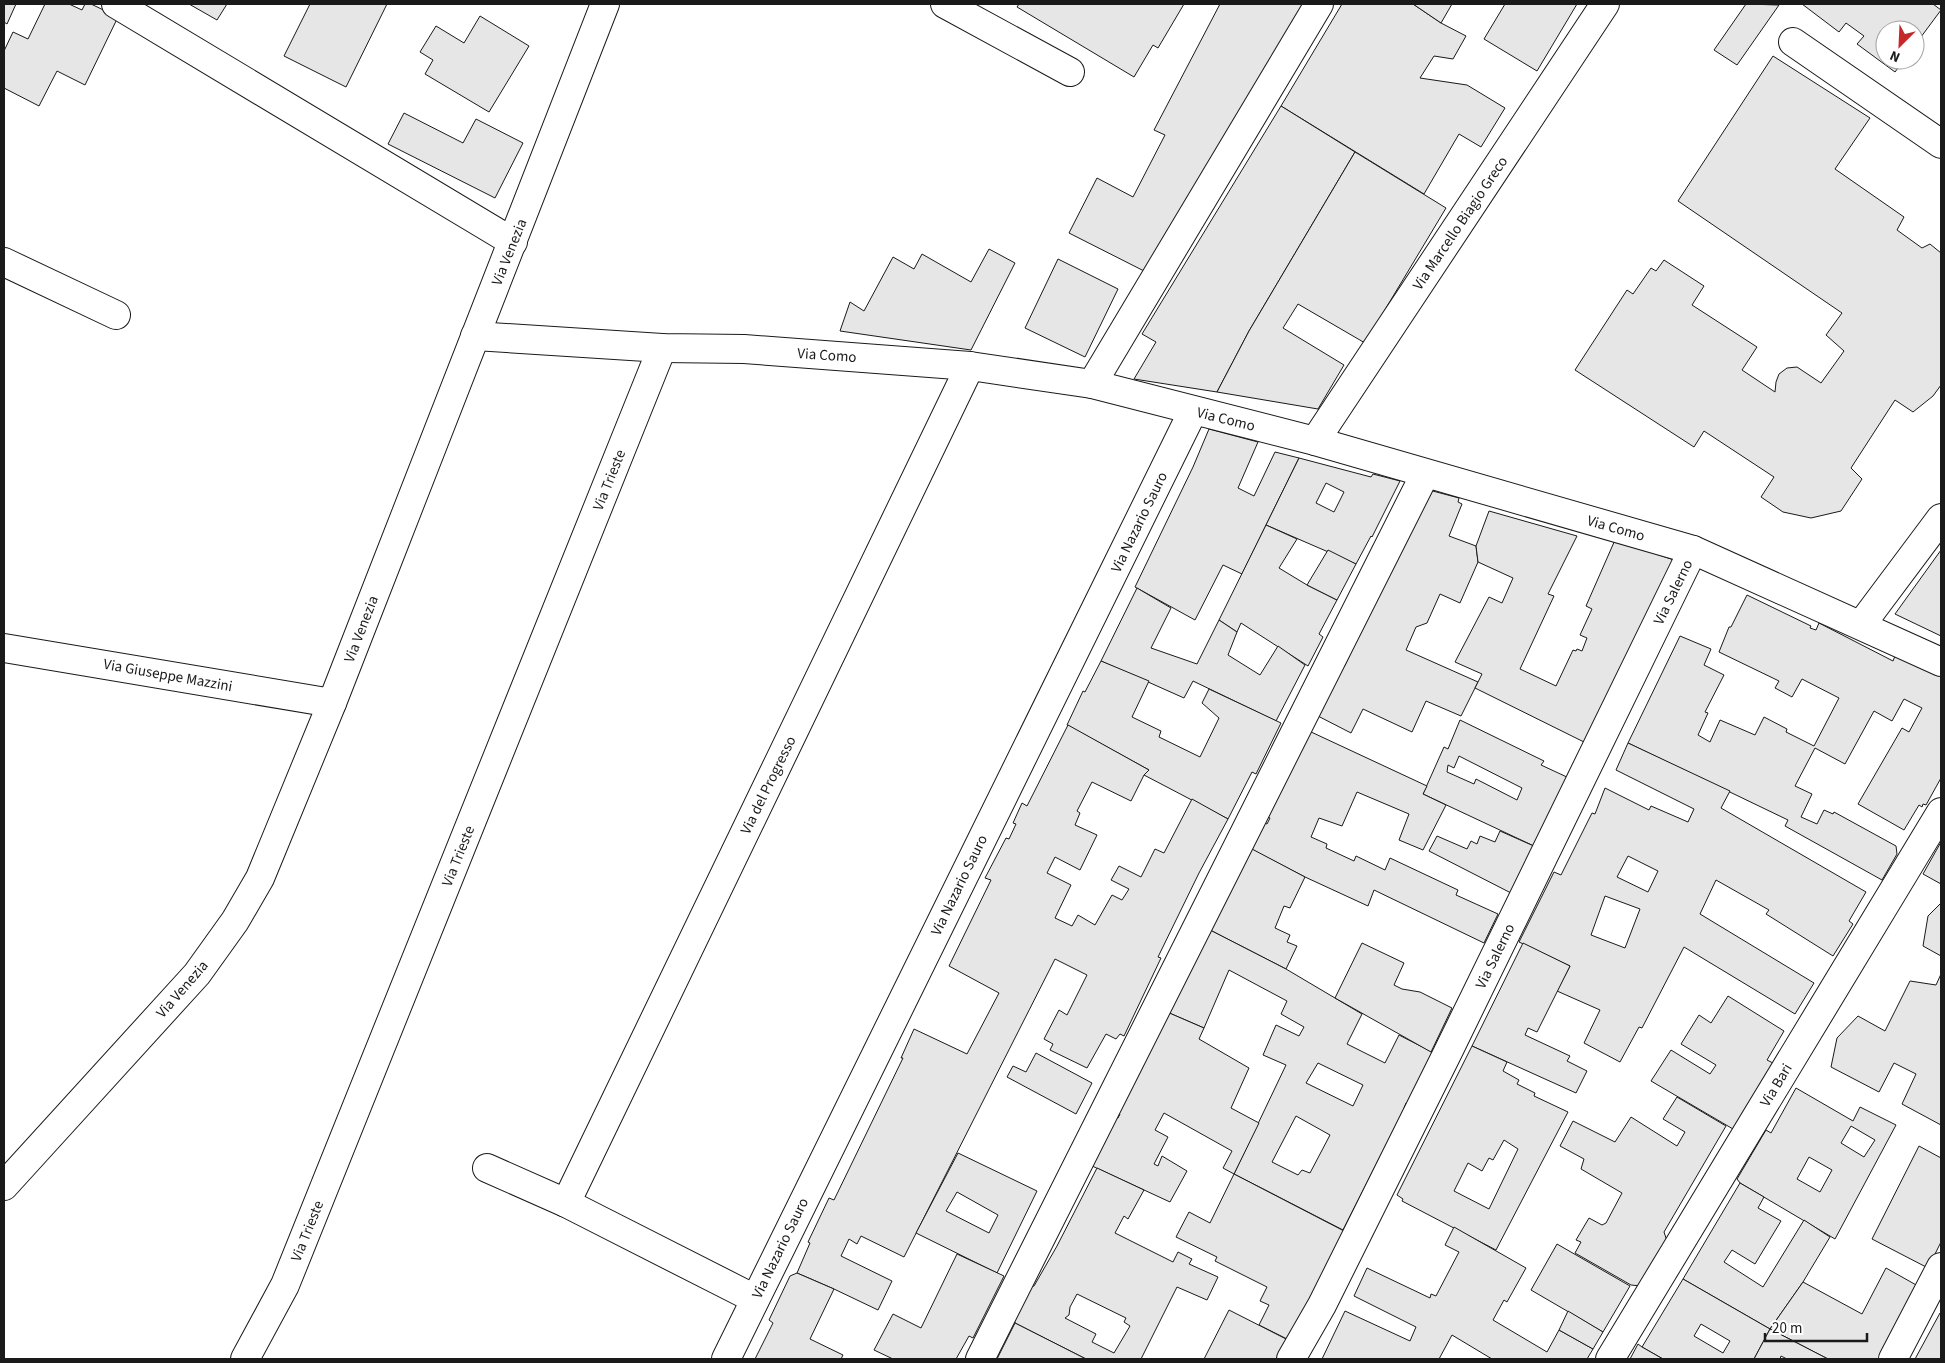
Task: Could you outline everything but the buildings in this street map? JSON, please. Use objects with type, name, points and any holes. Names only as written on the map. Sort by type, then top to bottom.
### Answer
[{"type":"street","name":"Via Venezia","points":[[4,1186],[197,974],[234,921],[260,878],[332,703],[605,4]]},
{"type":"street","points":[[944,4],[1070,72]]},
{"type":"street","points":[[1092,384],[1319,4]]},
{"type":"street","name":"Via Marcello Biagio Greco","points":[[1316,441],[1605,4]]},
{"type":"street","points":[[132,8],[513,242]]},
{"type":"street","points":[[1793,42],[1941,144]]},
{"type":"street","points":[[4,262],[116,315]]},
{"type":"street","name":"Via Como","points":[[475,336],[662,348],[744,349],[970,366],[1092,384],[1316,441],[1693,550],[1941,662]]},
{"type":"street","name":"Via Trieste","points":[[245,1359],[285,1285],[662,348]]},
{"type":"street","name":"Via del Progresso","points":[[566,1203],[970,366]]},
{"type":"street","name":"Via Nazario Sauro","points":[[726,1359],[1193,411]]},
{"type":"street","points":[[980,1359],[1425,474]]},
{"type":"street","points":[[1861,625],[1941,518]]},
{"type":"street","name":"Via Salerno","points":[[1291,1359],[1322,1305],[1443,1062],[1693,550]]},
{"type":"street","name":"Via Giuseppe Mazzini","points":[[4,648],[332,703]]},
{"type":"street","name":"Via Bari","points":[[1610,1359],[1941,812]]},
{"type":"street","points":[[487,1168],[566,1203],[755,1299]]},
{"type":"street","points":[[1893,1359],[1941,1267]]}]
